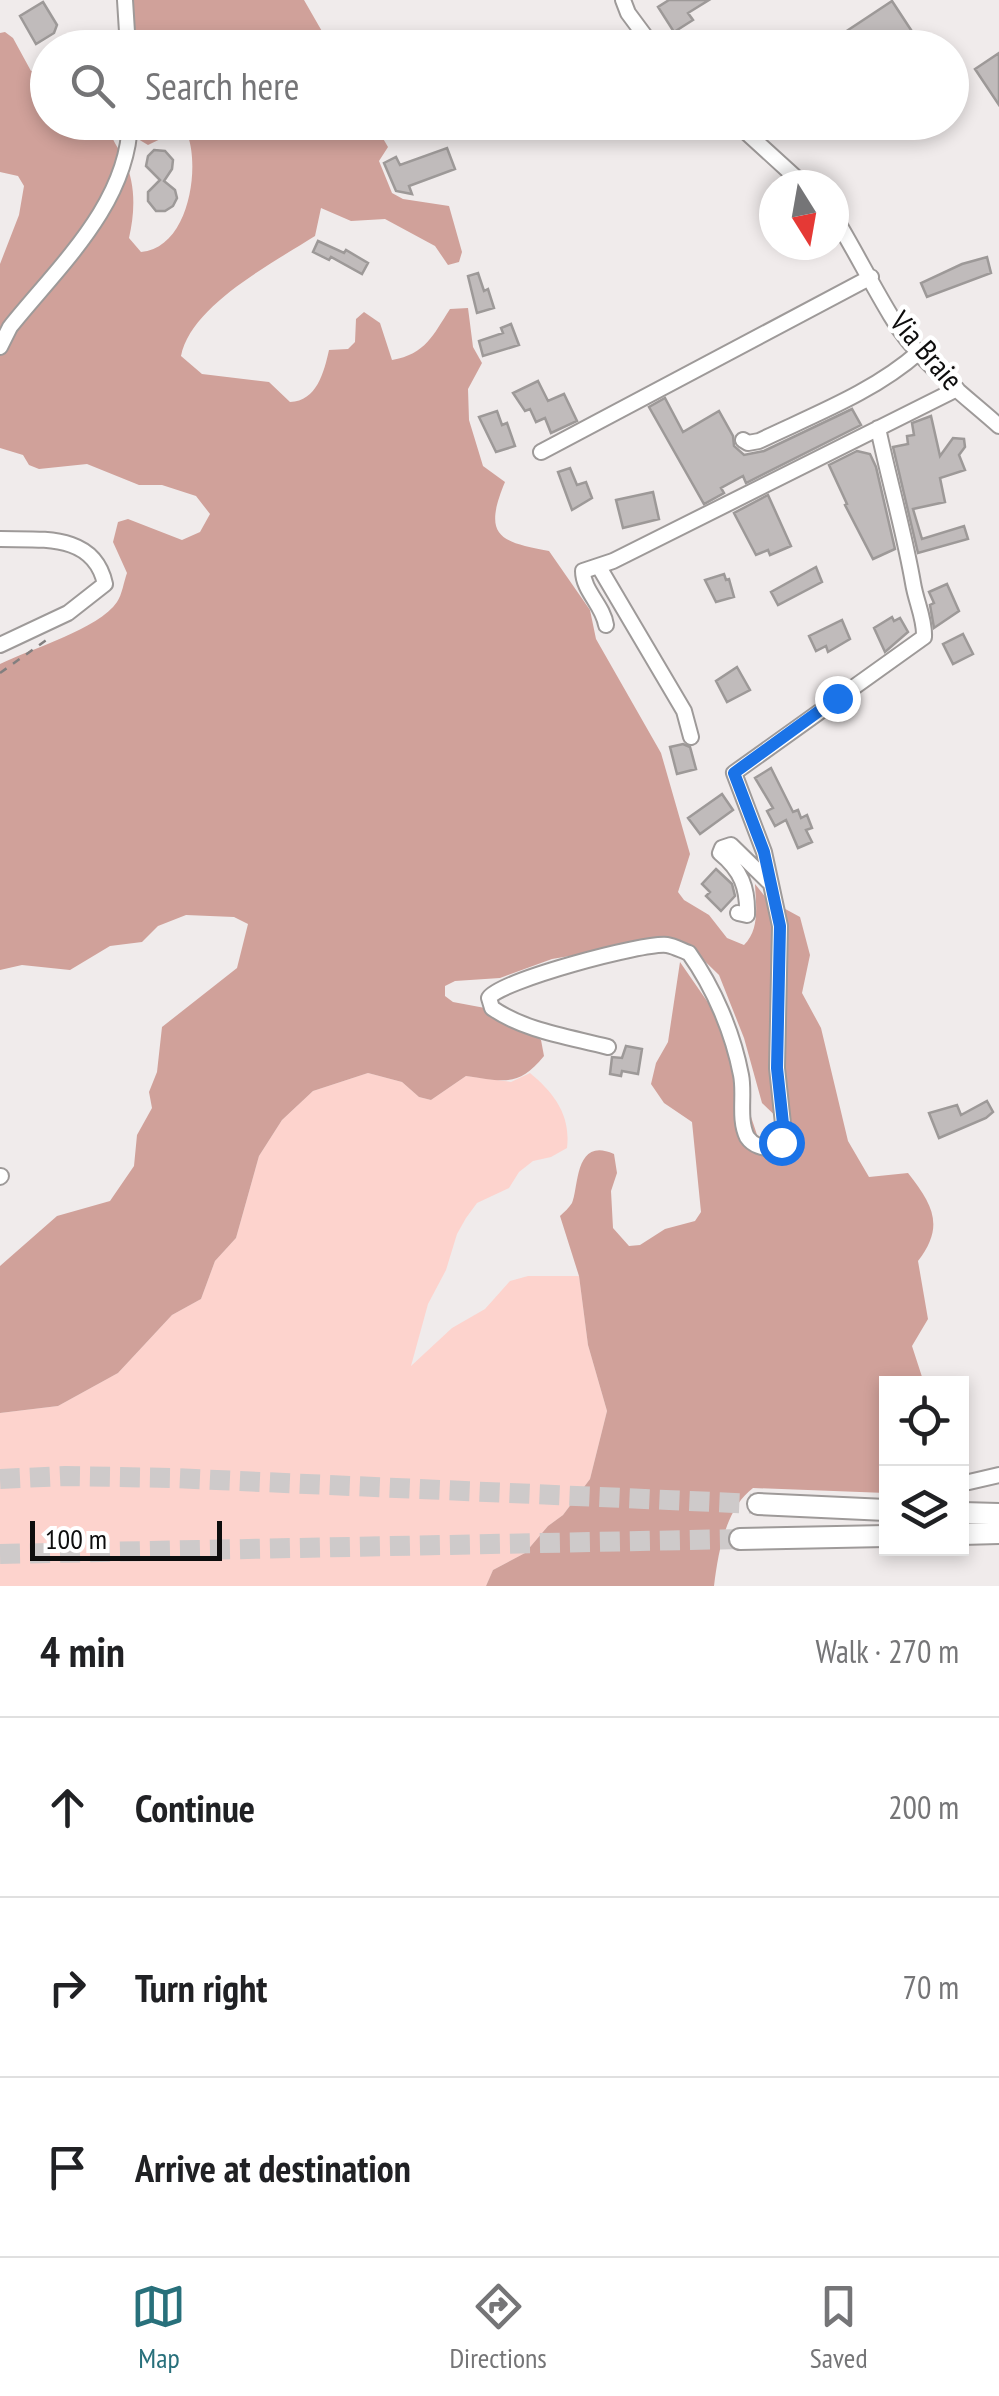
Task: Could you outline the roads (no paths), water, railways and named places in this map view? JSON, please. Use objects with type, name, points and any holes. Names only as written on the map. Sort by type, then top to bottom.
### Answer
[{"type":"highway","points":[[758,1504],[879,1510]]},
{"type":"highway","points":[[969,1513],[999,1514]]},
{"type":"highway","points":[[969,1534],[999,1533]]},
{"type":"highway","points":[[740,1539],[879,1536]]},
{"type":"street","points":[[125,0],[127,30]]},
{"type":"street","points":[[623,0],[641,30]]},
{"type":"street","points":[[0,347],[10,328],[100,216],[129,150],[129,140]]},
{"type":"street","points":[[755,140],[788,170]]},
{"type":"street","name":"Via Braie","points":[[849,241],[892,318],[919,352],[999,426]]},
{"type":"street","points":[[540,452],[871,277]]},
{"type":"street","points":[[743,440],[759,441],[846,398],[905,365],[919,352]]},
{"type":"street","points":[[606,625],[583,571],[599,567],[957,390]]},
{"type":"street","points":[[608,1046],[502,1016],[492,1008],[489,998],[494,990],[516,981],[636,949],[666,945],[690,953],[724,1018],[737,1057],[743,1125],[749,1140],[762,1148],[774,1149],[784,1133],[777,1068],[780,926],[764,852],[734,773],[924,637],[908,547],[878,428]]},
{"type":"street","points":[[0,540],[52,540],[82,548],[101,566],[105,584],[68,613],[0,645]]},
{"type":"street","points":[[599,567],[684,711],[691,737]]},
{"type":"street","points":[[738,913],[746,915],[746,889],[735,867],[720,852],[722,848],[731,845],[772,885]]},
{"type":"street","points":[[970,1482],[999,1475]]},
{"type":"tunnel","points":[[0,1479],[172,1478],[758,1504]]},
{"type":"tunnel","points":[[0,1554],[740,1539]]}]
